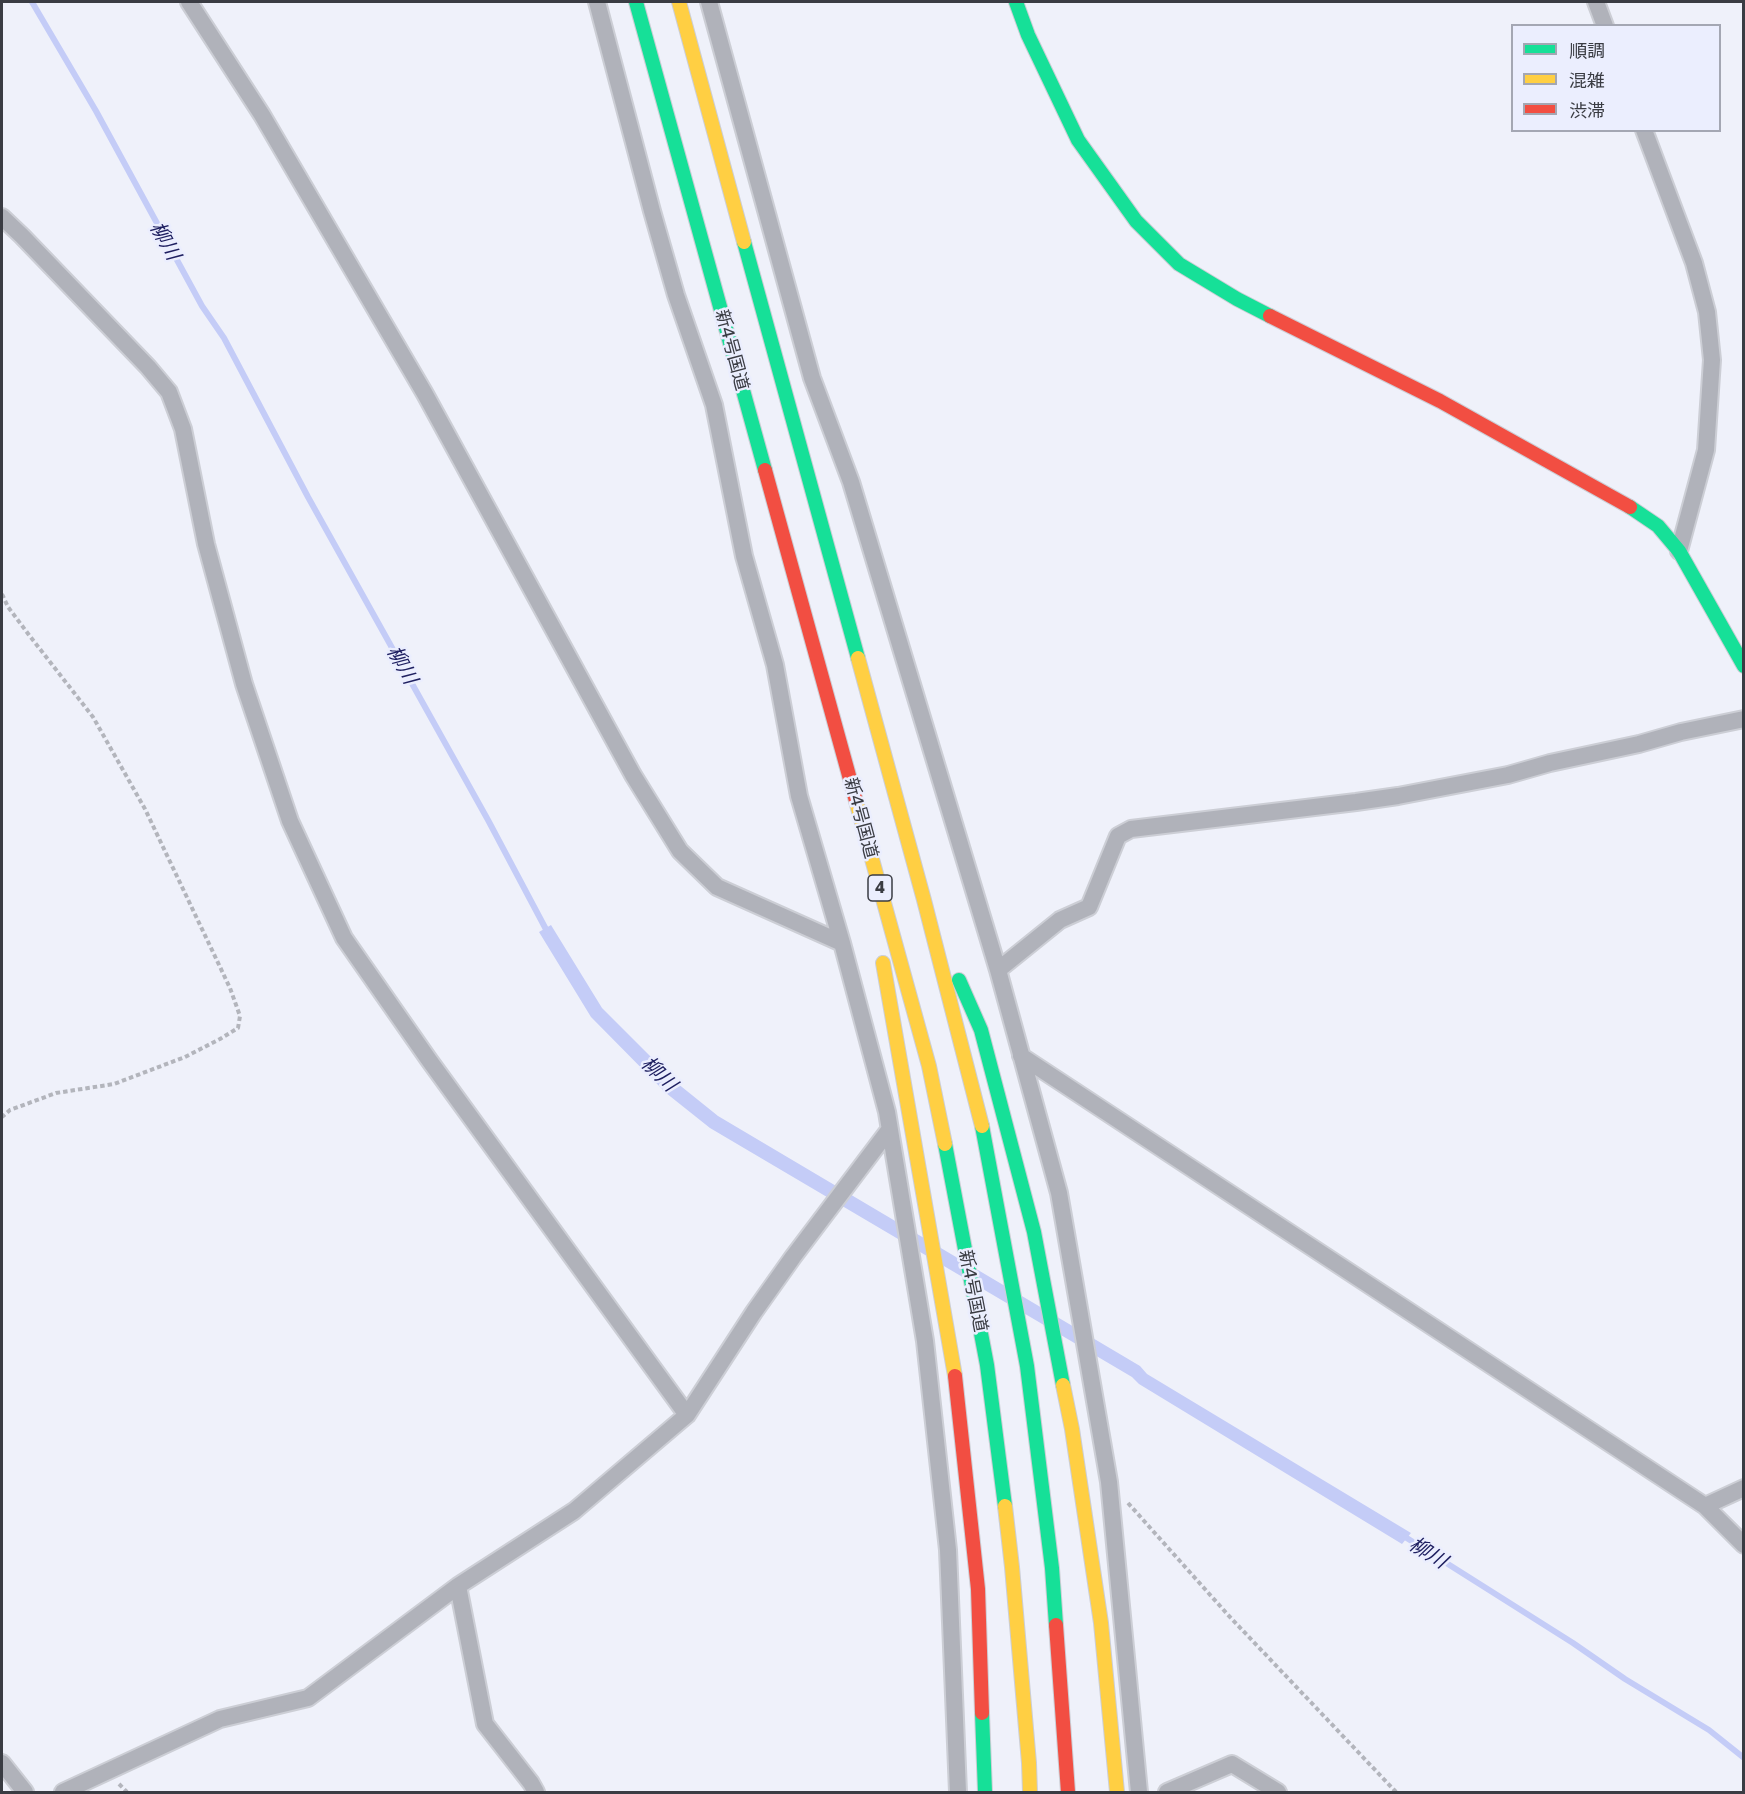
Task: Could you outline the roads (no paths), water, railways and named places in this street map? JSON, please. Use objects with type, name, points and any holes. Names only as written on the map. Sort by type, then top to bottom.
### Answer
[{"type":"main road","name":"新4号国道","points":[[636,2],[929,1066],[987,1365],[1012,1567],[1030,1792]]},
{"type":"main road","name":"4","points":[[679,2],[924,900],[986,1143],[1027,1366],[1052,1568],[1068,1792]]},
{"type":"main road","points":[[1016,2],[1028,35],[1078,140],[1136,221],[1179,264],[1237,299],[1440,401],[1588,482],[1658,526],[1679,551],[1743,666]]},
{"type":"main road","points":[[857,803],[955,1373],[978,1589],[984,1792]]},
{"type":"main road","points":[[924,900],[981,1030],[1034,1232],[1072,1428],[1101,1623],[1117,1792]]},
{"type":"street","points":[[189,2],[262,115],[425,394],[633,775],[680,851],[717,887],[842,943]]},
{"type":"street","points":[[597,2],[676,295],[714,405],[744,556],[775,665],[799,796],[842,943],[887,1112],[925,1341],[948,1550],[958,1792]]},
{"type":"street","points":[[709,2],[812,378],[851,482],[998,970],[1059,1193],[1110,1482],[1139,1792]]},
{"type":"street","points":[[1596,2],[1604,24]]},
{"type":"street","points":[[1645,132],[1694,263],[1707,312],[1712,360],[1706,450],[1679,551]]},
{"type":"street","points":[[2,217],[148,367],[169,392],[183,429],[206,544],[244,684],[290,821],[344,938],[429,1060],[687,1415]]},
{"type":"street","points":[[998,970],[1060,920],[1089,907],[1118,836],[1131,829],[1398,796],[1508,775],[1550,763],[1743,719]]},
{"type":"street","points":[[1021,1056],[1706,1506],[1743,1545]]},
{"type":"street","points":[[63,1792],[220,1719],[308,1698],[458,1586],[574,1511],[687,1415],[793,1257],[890,1130]]},
{"type":"street","points":[[1706,1506],[1743,1488]]},
{"type":"street","points":[[458,1586],[485,1724],[536,1792]]},
{"type":"street","points":[[2,1763],[25,1792]]},
{"type":"street","points":[[1167,1792],[1232,1764],[1278,1792]]},
{"type":"water","points":[[551,925],[602,1008],[677,1083],[718,1116],[1140,1366],[1147,1374],[1411,1533],[1402,1544],[1139,1384],[1132,1377],[710,1128],[666,1093],[591,1017],[539,932]]},
{"type":"waterway","name":"柳川","points":[[32,2],[96,111],[202,306],[224,338],[308,497],[488,820],[549,935]]},
{"type":"waterway","name":"柳川","points":[[1402,1535],[1573,1643],[1625,1679],[1709,1730],[1744,1758]]}]
